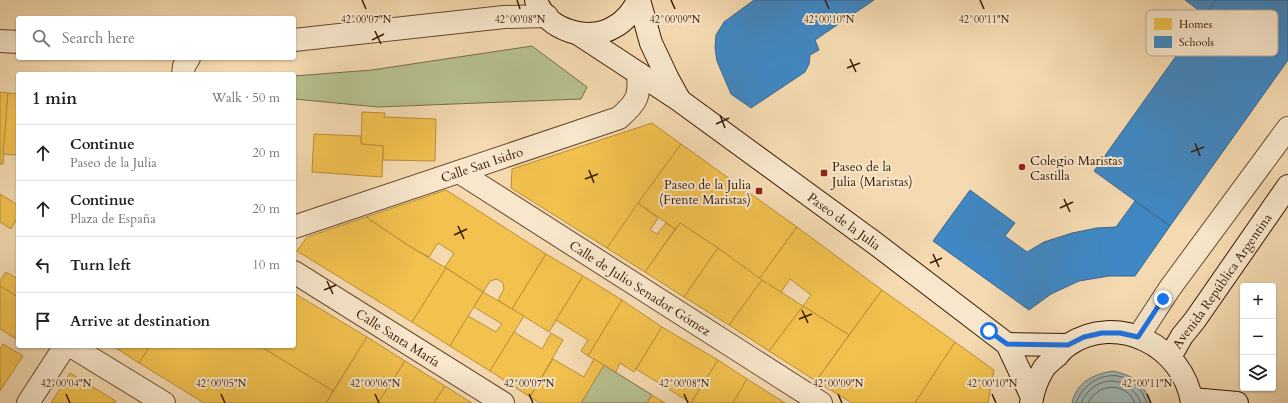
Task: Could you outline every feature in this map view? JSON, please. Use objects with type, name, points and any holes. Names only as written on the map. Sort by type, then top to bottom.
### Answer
[{"type":"street","points":[[296,40],[504,17],[542,8],[560,27],[577,33],[596,34],[614,28],[629,16],[639,0]]},
{"type":"street","name":"Paseo de la Julia","points":[[639,0],[651,43],[679,100]]},
{"type":"street","name":"Paseo de la Julia","points":[[577,33],[679,100],[876,244],[1007,344],[1032,400]]},
{"type":"street","points":[[0,41],[16,42]]},
{"type":"street","points":[[183,72],[184,66],[188,60]]},
{"type":"street","name":"Calle San Isidro","points":[[296,226],[619,118],[633,106],[639,90],[638,73]]},
{"type":"street","points":[[1138,337],[1170,288],[1288,128]]},
{"type":"street","name":"Calle de Julio Senador Gómez","points":[[459,172],[821,403]]},
{"type":"street","name":"Avenida República Argentina","points":[[1170,357],[1182,336],[1195,320],[1288,186]]},
{"type":"street","name":"Calle Santa María","points":[[296,273],[503,403]]},
{"type":"street","points":[[1032,400],[1036,384],[1044,367],[1068,345],[1084,337],[1102,333],[1120,333],[1138,337],[1155,345],[1170,357],[1184,376],[1189,387],[1192,401],[1237,403]]},
{"type":"street","points":[[1007,344],[1068,345]]},
{"type":"street","points":[[28,403],[64,348]]},
{"type":"street","points":[[74,348],[164,403]]},
{"type":"green space","points":[[532,46],[587,87],[581,99],[378,107],[296,99],[296,76],[372,70]]},
{"type":"green space","points":[[604,365],[652,395],[647,403],[581,403]]},
{"type":"water","points":[[1113,371],[1127,375],[1137,381],[1141,385],[1151,403],[1072,403],[1077,390],[1087,380],[1099,374]]},
{"type":"building: Homes","points":[[0,92],[8,93],[3,164],[0,164]]},
{"type":"building: Homes","points":[[8,93],[16,94],[16,155],[3,154]]},
{"type":"building: Homes","points":[[362,112],[385,113],[384,117],[436,119],[435,161],[383,160],[383,146],[361,144]]},
{"type":"building: Homes","points":[[652,123],[681,144],[607,248],[511,188],[512,169]]},
{"type":"building: Homes","points":[[314,134],[361,136],[361,144],[383,146],[382,177],[312,172]]},
{"type":"building: Homes","points":[[681,144],[797,227],[759,279],[718,248],[680,223],[675,229],[638,203]]},
{"type":"building: Homes","points":[[446,190],[546,254],[512,309],[498,300],[504,289],[503,283],[497,279],[490,281],[483,292],[445,267],[454,253],[438,243],[429,257],[409,246],[366,217]]},
{"type":"building: Homes","points":[[0,194],[16,204],[16,220],[11,229],[0,222]]},
{"type":"building: Homes","points":[[638,203],[658,218],[650,230],[657,234],[666,223],[675,229],[645,272],[607,248]]},
{"type":"building: Homes","points":[[366,217],[409,246],[446,268],[412,322],[297,251],[307,237]]},
{"type":"building: Homes","points":[[680,223],[718,248],[684,297],[645,272]]},
{"type":"building: Homes","points":[[797,227],[882,290],[849,335],[803,306],[811,295],[790,279],[781,292],[759,279]]},
{"type":"building: Homes","points":[[718,248],[762,280],[729,325],[684,297]]},
{"type":"building: Homes","points":[[546,254],[583,276],[549,332],[512,309]]},
{"type":"building: Homes","points":[[446,268],[483,292],[450,346],[412,322]]},
{"type":"building: Homes","points":[[6,272],[16,278],[16,296],[0,286],[0,281]]},
{"type":"building: Homes","points":[[583,276],[622,300],[588,356],[581,351],[588,340],[556,320]]},
{"type":"building: Homes","points":[[762,280],[803,306],[769,351],[729,325]]},
{"type":"building: Homes","points":[[0,286],[16,296],[16,339],[0,329]]},
{"type":"building: Homes","points":[[882,290],[955,342],[915,403],[852,403],[816,381]]},
{"type":"building: Homes","points":[[483,292],[524,316],[490,371],[450,346],[468,316],[496,332],[502,324],[474,307]]},
{"type":"building: Homes","points":[[296,294],[367,337],[333,391],[263,348],[296,348]]},
{"type":"building: Homes","points":[[622,300],[662,327],[634,372],[620,363],[616,372],[588,356]]},
{"type":"building: Homes","points":[[803,306],[849,335],[816,381],[769,351]]},
{"type":"building: Homes","points":[[662,327],[718,360],[691,403],[636,369]]},
{"type":"building: Homes","points":[[514,332],[542,349],[551,333],[563,340],[530,397],[490,371]]},
{"type":"building: Homes","points":[[367,337],[405,361],[378,403],[326,403]]},
{"type":"building: Homes","points":[[955,342],[994,370],[988,403],[915,403]]},
{"type":"building: Homes","points":[[3,344],[23,356],[0,391],[0,349]]},
{"type":"building: Homes","points":[[116,348],[149,348],[139,363]]},
{"type":"building: Homes","points":[[149,348],[263,348],[333,391],[326,403],[204,403],[139,363]]},
{"type":"building: Homes","points":[[553,359],[584,377],[594,359],[604,365],[581,403],[540,403],[530,397]]},
{"type":"building: Homes","points":[[718,360],[747,379],[733,403],[691,403]]},
{"type":"building: Homes","points":[[405,361],[445,386],[434,403],[378,403]]},
{"type":"building: Homes","points":[[70,373],[116,401],[115,403],[51,403]]},
{"type":"building: Homes","points":[[747,379],[785,403],[733,403]]},
{"type":"building: Homes","points":[[445,386],[472,403],[434,403]]},
{"type":"building: Homes","points":[[652,395],[665,403],[647,403]]},
{"type":"building: Schools","points":[[754,0],[874,0],[815,40],[819,50],[810,55],[809,64],[805,72],[751,108],[731,94],[717,61],[715,48],[716,35],[724,22]]},
{"type":"building: Schools","points":[[1185,0],[1216,0],[1209,10],[1198,10]]},
{"type":"building: Schools","points":[[1216,0],[1288,0],[1288,60],[1170,226],[1094,171],[1176,56],[1278,56],[1278,10],[1209,10]]},
{"type":"building: Schools","points":[[970,190],[1015,223],[1005,236],[1027,252],[1044,242],[1072,233],[1097,228],[1116,227],[1135,201],[1170,226],[1135,276],[1109,276],[1079,281],[1051,294],[1029,310],[933,241]]},
{"type":"place","name":"Colegio Maristas Castilla","points":[[1022,167]]},
{"type":"place","name":"Paseo de la Julia (Maristas)","points":[[824,173]]},
{"type":"place","name":"Paseo de la Julia (Frente Maristas)","points":[[759,191]]},
{"type":"route","points":[[989,331],[1007,344],[1068,345],[1084,337],[1102,333],[1120,333],[1138,337],[1163,299]]}]
